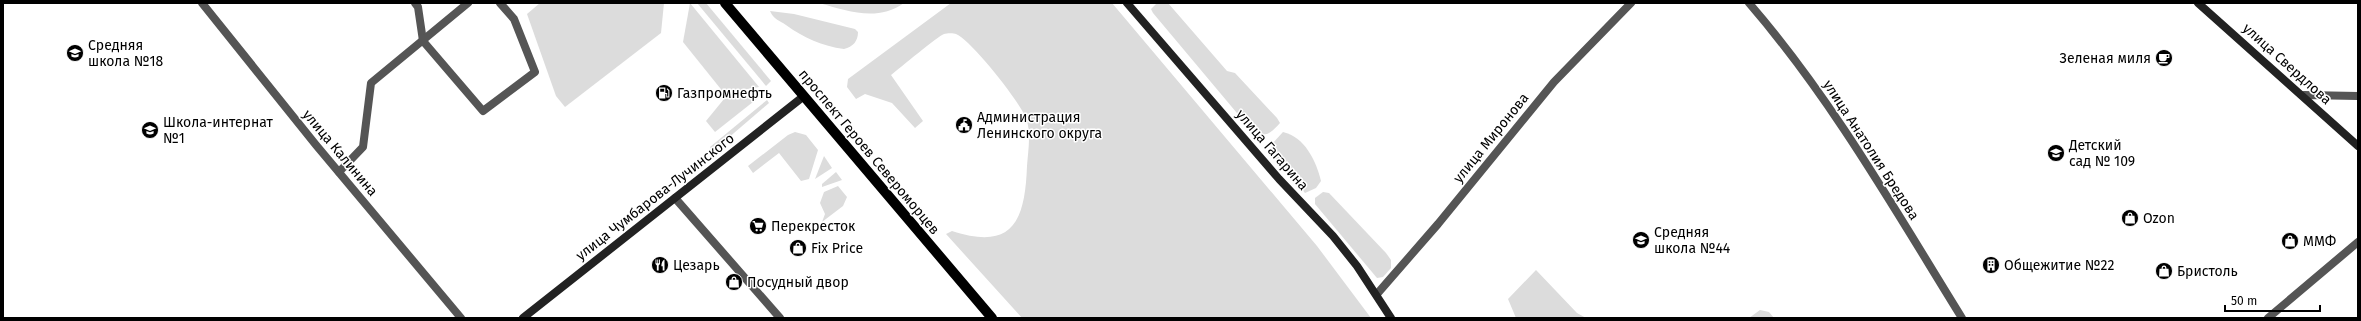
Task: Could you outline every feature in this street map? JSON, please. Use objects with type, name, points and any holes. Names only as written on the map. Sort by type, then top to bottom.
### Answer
[{"type":"main road","name":"проспект Героев Североморцев","points":[[725,3],[992,318]]},
{"type":"street","name":"улица Калинина","points":[[202,3],[338,172],[461,318]]},
{"type":"street","points":[[415,3],[418,7],[423,41],[483,111],[535,72],[514,19],[500,3]]},
{"type":"street","points":[[338,172],[362,148],[371,83],[468,3]]},
{"type":"street","name":"улица Гагарина","points":[[1127,3],[1279,179],[1333,236],[1377,294],[1391,318]]},
{"type":"street","name":"улица Миронова","points":[[1377,294],[1428,236],[1554,82],[1631,3]]},
{"type":"street","name":"улица Анатолия Бредова","points":[[1749,3],[1787,47],[1829,108],[1880,186],[1962,318]]},
{"type":"street","name":"улица Свердлова","points":[[2198,3],[2304,95],[2358,146]]},
{"type":"street","points":[[2304,95],[2358,96]]},
{"type":"street","name":"улица Чумбарова-Лучинского","points":[[522,318],[804,96]]},
{"type":"street","points":[[675,198],[780,318]]},
{"type":"street","points":[[2268,318],[2358,242]]},
{"type":"shaded area","points":[[540,3],[664,3],[661,33],[565,107],[556,96],[527,14]]},
{"type":"shaded area","points":[[690,3],[759,87],[724,93],[683,42]]},
{"type":"shaded area","points":[[697,3],[706,3],[771,81],[766,86]]},
{"type":"shaded area","points":[[819,3],[904,3],[894,9],[883,12],[862,13],[852,12]]},
{"type":"shaded area","points":[[951,3],[1112,3],[1317,246],[1371,318],[1022,318],[946,234],[952,231],[973,236],[989,237],[1002,234],[1012,227],[1018,216],[1023,202],[1026,185],[1029,132],[1027,121],[1023,113],[1007,88],[973,48],[956,34],[950,33],[940,36],[891,75],[923,121],[915,128],[892,103],[865,94],[856,99],[847,87],[848,79]]},
{"type":"shaded area","points":[[1157,3],[1168,3],[1227,71],[1235,73],[1277,118],[1280,123],[1273,130],[1267,134],[1260,134],[1252,131],[1153,13],[1151,9]]},
{"type":"shaded area","points":[[770,11],[794,14],[855,29],[858,32],[857,38],[852,45],[844,49],[821,44],[800,34],[777,20]]},
{"type":"shaded area","points":[[760,92],[758,98],[715,132],[706,121],[724,99]]},
{"type":"shaded area","points":[[767,100],[769,103],[713,151],[710,147]]},
{"type":"shaded area","points":[[795,132],[806,135],[818,150],[809,179],[801,181],[779,153],[753,173],[748,166],[788,135]]},
{"type":"shaded area","points":[[1283,132],[1298,139],[1313,158],[1321,181],[1316,188],[1305,193],[1271,153],[1272,144]]},
{"type":"shaded area","points":[[824,156],[832,168],[815,179]]},
{"type":"shaded area","points":[[836,172],[842,180],[822,187],[822,184]]},
{"type":"shaded area","points":[[838,186],[847,197],[843,206],[822,222],[825,214],[820,203],[824,192]]},
{"type":"shaded area","points":[[1323,192],[1329,193],[1391,260],[1391,268],[1383,277],[1377,278],[1315,204],[1315,198]]},
{"type":"shaded area","points":[[1536,270],[1577,313],[1586,318],[1516,318],[1508,299]]},
{"type":"shaded area","points":[[1760,310],[1769,312],[1774,318],[1749,318]]},
{"type":"place","name":"Средняя школа №18","points":[[75,53]]},
{"type":"place","name":"Зеленая миля","points":[[2164,58]]},
{"type":"place","name":"Газпромнефть","points":[[664,93]]},
{"type":"place","name":"Администрация Ленинского округа","points":[[964,125]]},
{"type":"place","name":"Школа-интернат №1","points":[[150,130]]},
{"type":"place","name":"Детский сад № 109","points":[[2056,153]]},
{"type":"place","name":"Ozon","points":[[2130,218]]},
{"type":"place","name":"Перекресток","points":[[758,226]]},
{"type":"place","name":"Средняя школа №44","points":[[1641,240]]},
{"type":"place","name":"ММФ","points":[[2290,241]]},
{"type":"place","name":"Fix Price","points":[[798,248]]},
{"type":"place","name":"Цезарь","points":[[660,265]]},
{"type":"place","name":"Общежитие №22","points":[[1991,265]]},
{"type":"place","name":"Бристоль","points":[[2164,271]]},
{"type":"place","name":"Посудный двор","points":[[734,282]]}]
